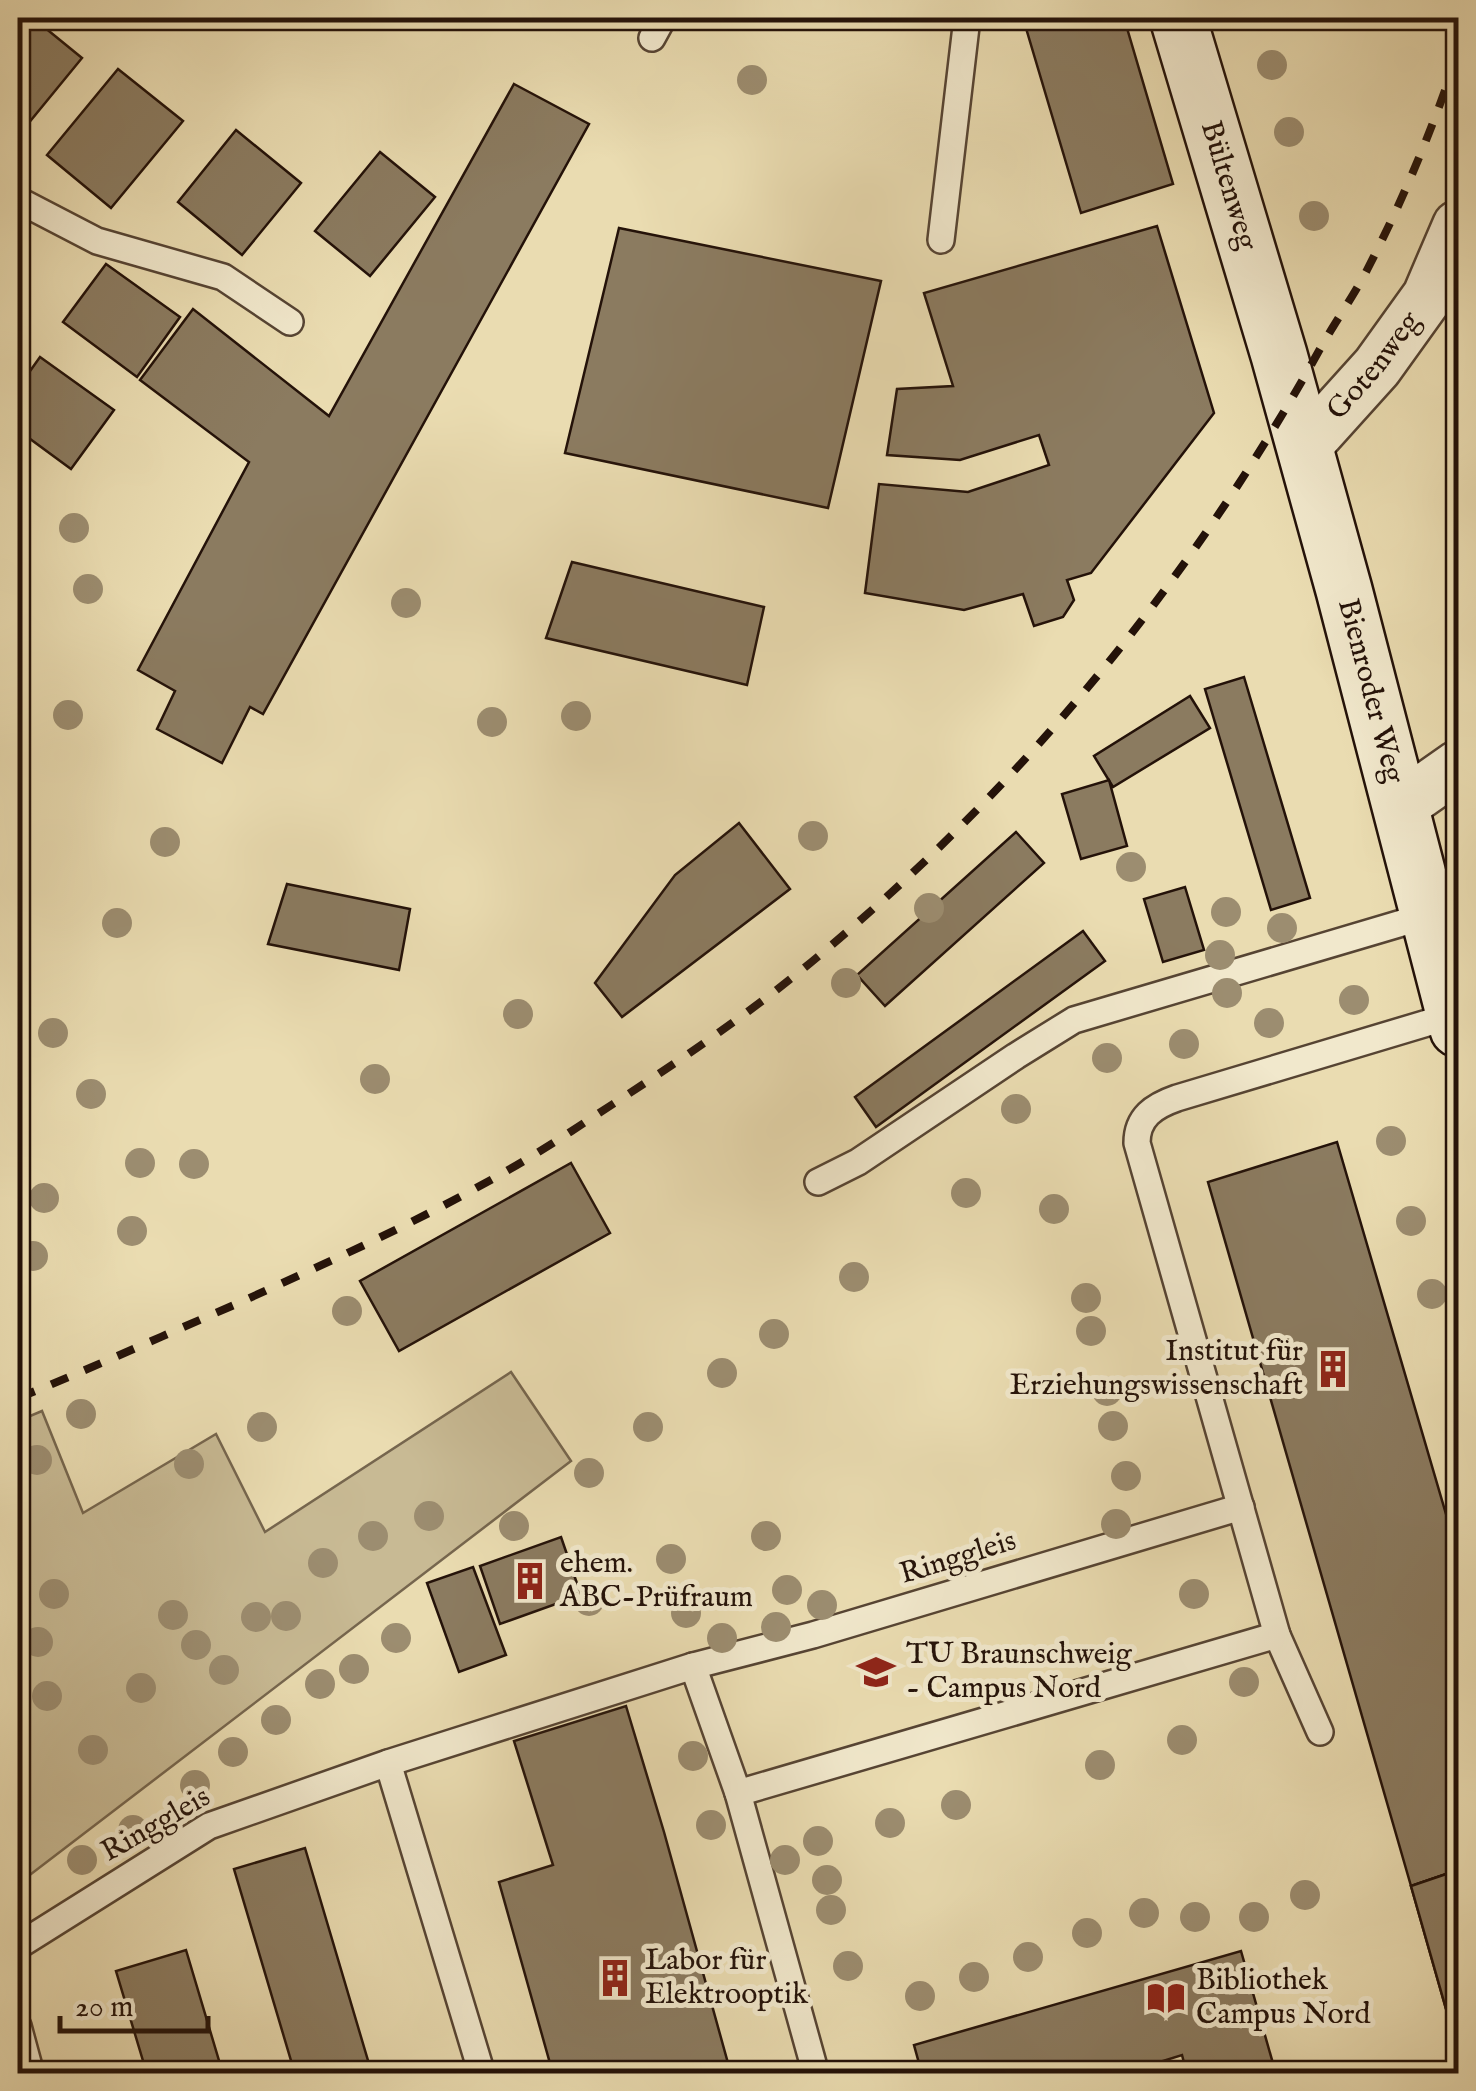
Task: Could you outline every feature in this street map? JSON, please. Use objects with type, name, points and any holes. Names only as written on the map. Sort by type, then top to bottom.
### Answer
[{"type":"main road","name":"Bültenweg","points":[[1178,18],[1279,356]]},
{"type":"main road","name":"Bienroder Weg","points":[[1279,356],[1402,806],[1456,1022]]},
{"type":"street","name":"Gotenweg","points":[[1304,448],[1377,367],[1428,296],[1458,226]]},
{"type":"street","points":[[1402,806],[1458,766]]},
{"type":"lane","points":[[941,240],[967,18]]},
{"type":"lane","points":[[18,200],[97,241],[223,278],[290,322]]},
{"type":"lane","points":[[818,1182],[858,1162],[1074,1020],[1429,914]]},
{"type":"lane","points":[[1320,1732],[1277,1634],[1137,1143],[1139,1126],[1153,1108],[1177,1098],[1456,1022]]},
{"type":"lane","name":"Ringgleis","points":[[18,1946],[209,1826],[388,1762],[693,1666],[813,1635],[1241,1507]]},
{"type":"lane","points":[[738,1793],[1277,1634]]},
{"type":"lane","points":[[693,1666],[738,1793],[816,2074]]},
{"type":"lane","points":[[388,1762],[482,2074]]},
{"type":"lane","points":[[18,2026],[31,2074]]},
{"type":"shaded area","points":[[511,1372],[571,1461],[18,1884],[18,1421],[42,1411],[83,1513],[216,1434],[265,1532]]},
{"type":"building","points":[[33,18],[82,58],[18,136],[18,20]]},
{"type":"building","points":[[1023,18],[1124,18],[1173,184],[1081,213]]},
{"type":"building","points":[[118,69],[183,121],[111,208],[47,155]]},
{"type":"building","points":[[514,84],[589,124],[263,714],[250,707],[222,763],[157,729],[175,691],[138,670],[249,462],[140,380],[193,309],[329,416]]},
{"type":"building","points":[[236,130],[301,183],[242,255],[178,202]]},
{"type":"building","points":[[380,152],[435,197],[370,276],[315,231]]},
{"type":"building","points":[[1157,226],[1214,413],[1091,573],[1067,580],[1074,600],[1063,617],[1034,626],[1023,594],[964,610],[865,593],[879,484],[968,492],[1049,465],[1039,435],[960,460],[887,455],[897,389],[953,386],[924,293]]},
{"type":"building","points":[[619,228],[881,281],[828,508],[565,453]]},
{"type":"building","points":[[106,264],[180,317],[137,377],[63,322]]},
{"type":"building","points":[[40,357],[114,410],[71,469],[18,430],[18,388]]},
{"type":"building","points":[[572,562],[764,607],[747,685],[546,638]]},
{"type":"building","points":[[1244,677],[1310,898],[1271,910],[1205,689]]},
{"type":"building","points":[[1190,696],[1210,728],[1113,787],[1094,756]]},
{"type":"building","points":[[1109,780],[1127,846],[1081,859],[1062,794]]},
{"type":"building","points":[[739,823],[790,889],[622,1017],[595,983],[675,875]]},
{"type":"building","points":[[1016,832],[1044,863],[885,1006],[857,975]]},
{"type":"building","points":[[287,884],[410,909],[399,970],[268,944]]},
{"type":"building","points":[[1185,887],[1204,950],[1163,962],[1144,899]]},
{"type":"building","points":[[1083,931],[1105,961],[876,1127],[855,1097]]},
{"type":"building","name":"Institut für Erziehungswissenschaft","points":[[1337,1142],[1458,1555],[1458,1605],[1450,1608],[1458,1635],[1458,1870],[1411,1886],[1208,1182]]},
{"type":"building","points":[[571,1163],[610,1233],[399,1351],[360,1281]]},
{"type":"building","name":"ehem. ABC-Prüfraum","points":[[561,1537],[581,1595],[500,1624],[480,1566]]},
{"type":"building","points":[[473,1567],[506,1655],[459,1672],[427,1583]]},
{"type":"building","name":"Labor für Elektrooptik","points":[[626,1706],[731,2074],[553,2074],[499,1882],[553,1865],[514,1741]]},
{"type":"building","points":[[305,1848],[372,2074],[295,2074],[234,1869]]},
{"type":"building","points":[[1458,1870],[1458,2051],[1411,1886]]},
{"type":"building","points":[[1458,1870],[1458,2051],[1411,1886]]},
{"type":"building","points":[[186,1950],[223,2074],[147,2074],[116,1971]]},
{"type":"building","name":"Bibliothek Campus Nord","points":[[1241,1951],[1276,2074],[1187,2074],[1182,2055],[1121,2074],[922,2074],[914,2045]]},
{"type":"railway","points":[[18,1398],[338,1257],[510,1169],[746,1013],[895,889],[967,820],[1099,674],[1217,517],[1367,270],[1417,163],[1458,53]]},
{"type":"place","name":"Institut für Erziehungswissenschaft","points":[[1333,1369]]},
{"type":"place","name":"ehem. ABC-Prüfraum","points":[[530,1581]]},
{"type":"place","name":"TU Braunschweig - Campus Nord","points":[[876,1672]]},
{"type":"place","name":"Labor für Elektrooptik","points":[[615,1978]]},
{"type":"place","name":"Bibliothek Campus Nord","points":[[1166,1998]]}]
